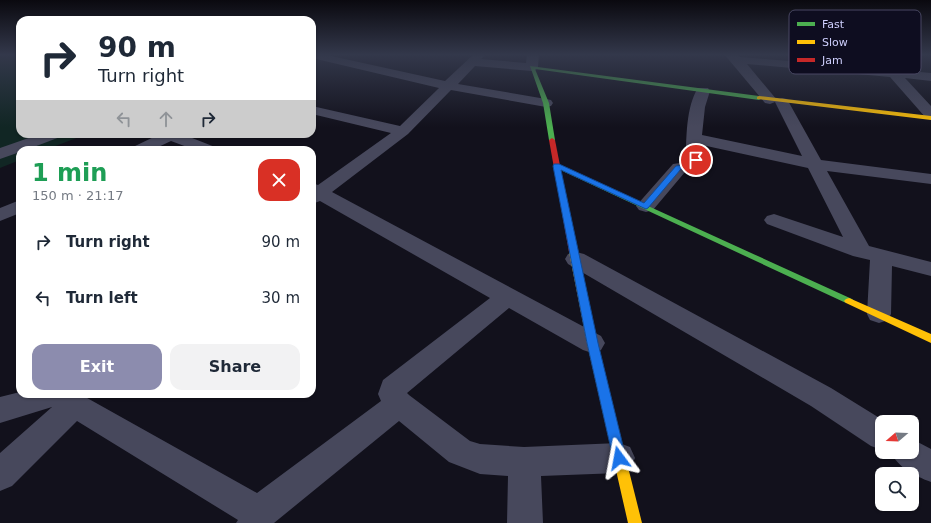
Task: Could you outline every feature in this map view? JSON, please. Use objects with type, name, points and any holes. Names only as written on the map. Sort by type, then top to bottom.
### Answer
[{"type":"street","points":[[416,78],[546,103]]},
{"type":"street","points":[[316,192],[403,131],[457,78]]},
{"type":"street","points":[[536,78],[546,103],[556,166],[592,343],[634,523]]},
{"type":"street","points":[[613,78],[776,101],[931,117]]},
{"type":"street","points":[[754,78],[776,101],[871,254],[879,314]]},
{"type":"street","points":[[898,78],[931,117]]},
{"type":"street","points":[[646,206],[679,168],[692,166],[695,163],[694,138],[698,107],[703,91]]},
{"type":"street","points":[[316,111],[403,131]]},
{"type":"street","points":[[22,146],[43,138]]},
{"type":"street","points":[[148,146],[165,138]]},
{"type":"street","points":[[179,138],[199,146]]},
{"type":"street","points":[[694,138],[815,164],[931,179]]},
{"type":"street","points":[[0,154],[16,148]]},
{"type":"street","points":[[556,166],[646,206],[931,339]]},
{"type":"street","points":[[316,194],[592,343]]},
{"type":"street","points":[[0,215],[16,208]]},
{"type":"street","points":[[774,220],[871,254],[931,269]]},
{"type":"street","points":[[576,259],[821,397],[875,432]]},
{"type":"street","points":[[507,297],[393,388],[392,394],[399,404],[460,452],[480,459],[524,462],[619,458]]},
{"type":"street","points":[[0,410],[61,398],[256,518],[399,404]]},
{"type":"street","points":[[0,474],[61,398]]},
{"type":"street","points":[[918,459],[931,467]]},
{"type":"street","points":[[524,462],[525,523]]},
{"type":"green space","points":[[0,78],[16,78],[16,138],[76,138],[56,146],[16,146],[16,162],[0,168]]},
{"type":"traffic: fast","points":[[536,78],[546,103],[552,140]]},
{"type":"traffic: fast","points":[[616,78],[759,98]]},
{"type":"traffic: fast","points":[[556,166],[849,301]]},
{"type":"traffic: slow","points":[[759,98],[931,118]]},
{"type":"traffic: slow","points":[[573,252],[592,343],[635,523]]},
{"type":"traffic: slow","points":[[849,301],[931,339]]},
{"type":"traffic: jam","points":[[552,140],[573,252]]},
{"type":"route","points":[[619,458],[592,343],[556,166],[646,206],[679,168],[692,166],[696,160]]}]
